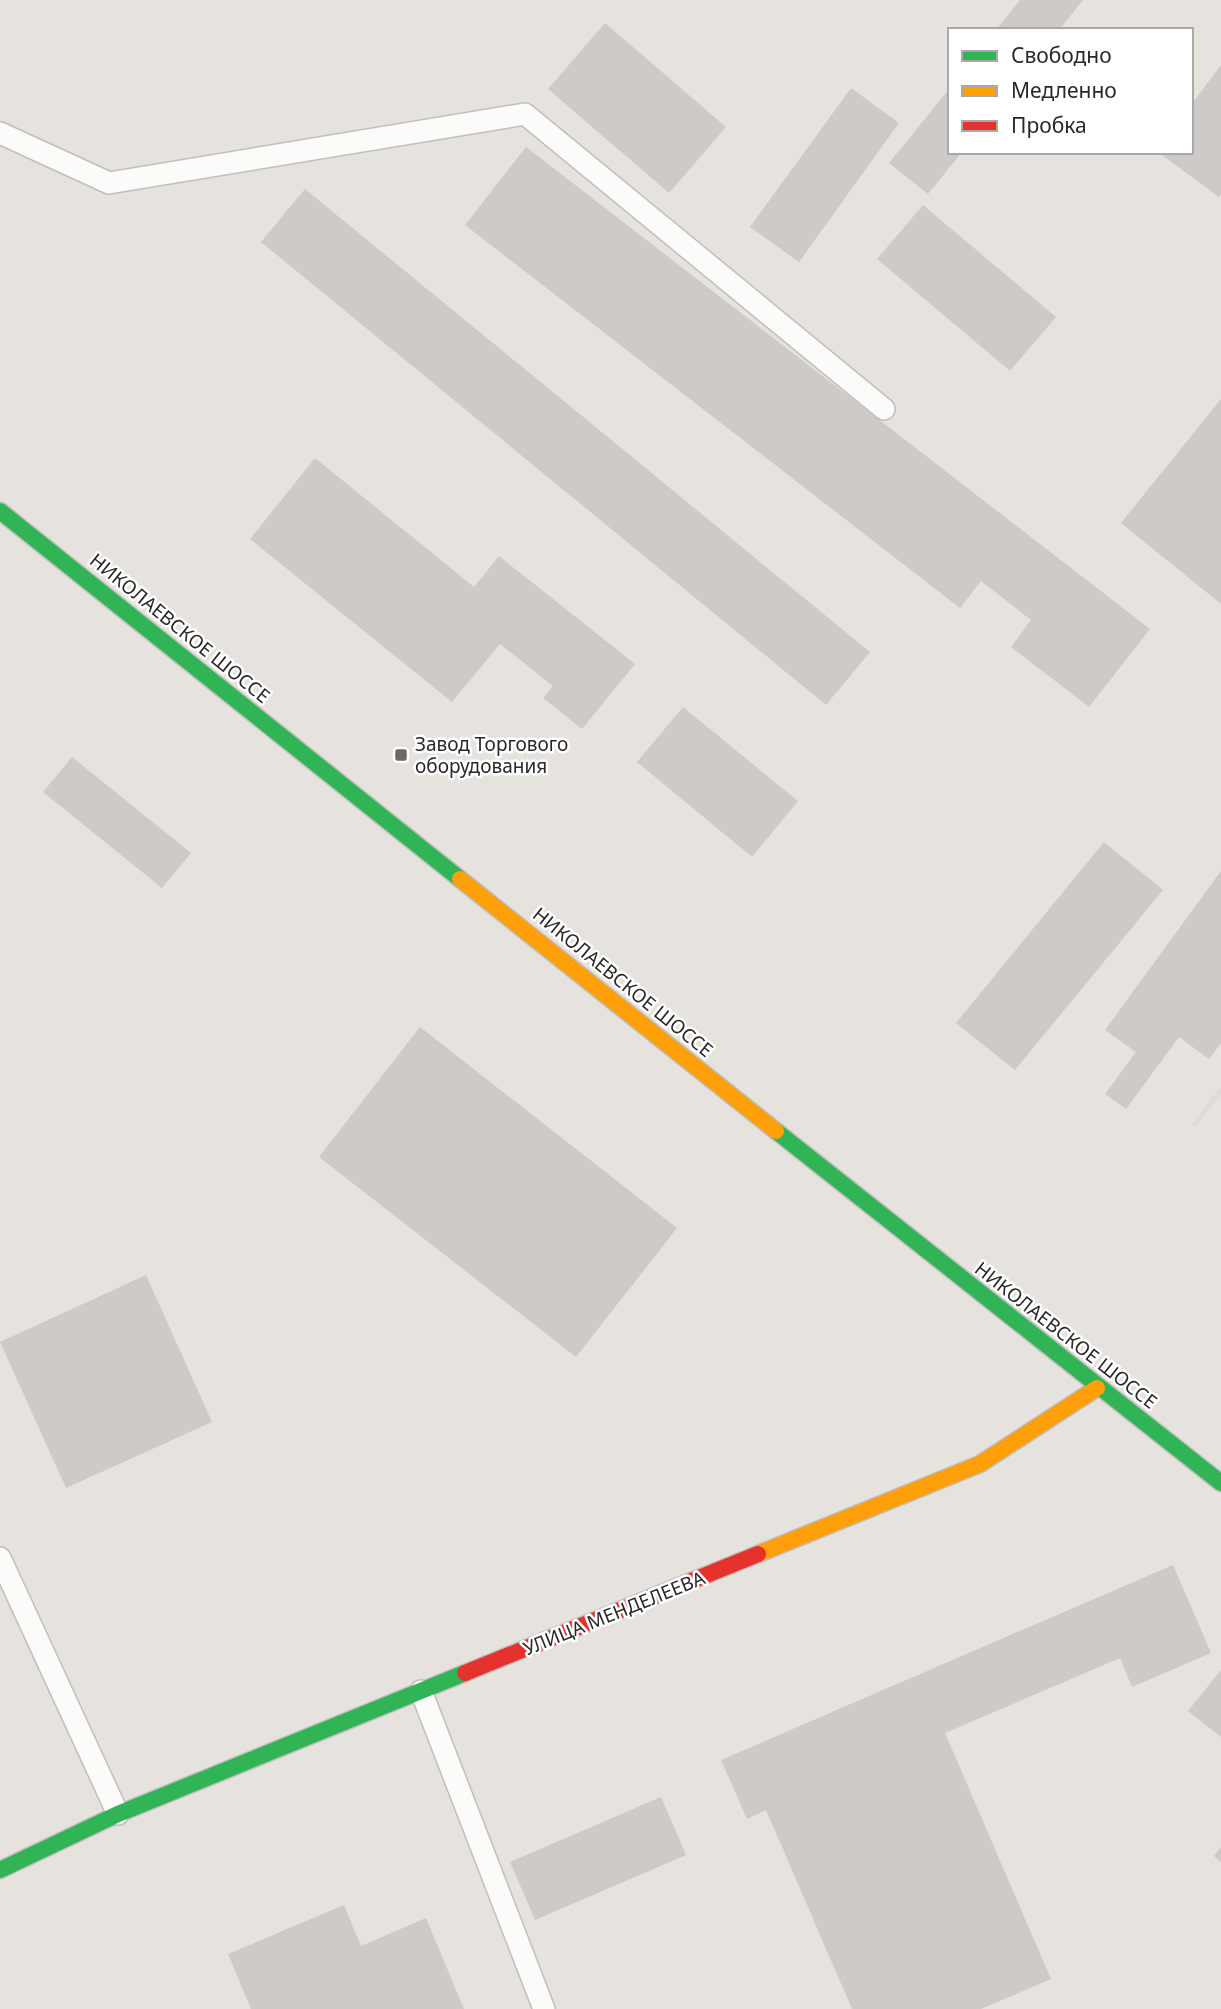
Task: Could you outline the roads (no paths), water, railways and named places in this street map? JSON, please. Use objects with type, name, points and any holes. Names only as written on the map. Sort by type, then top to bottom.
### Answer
[{"type":"main road","name":"НИКОЛАЕВСКОЕ ШОССЕ","points":[[0,511],[1097,1388],[1221,1483]]},
{"type":"main road","name":"УЛИЦА МЕНДЕЛЕЕВА","points":[[0,1870],[118,1814],[980,1464],[1097,1388]]},
{"type":"lane","points":[[0,133],[109,183],[525,114],[884,409]]},
{"type":"lane","points":[[0,1558],[118,1814]]},
{"type":"lane","points":[[421,1691],[544,2009]]},
{"type":"railway","points":[[1195,1124],[1221,1090]]},
{"type":"place","name":"Завод Торгового оборудования","points":[[401,755]]}]
